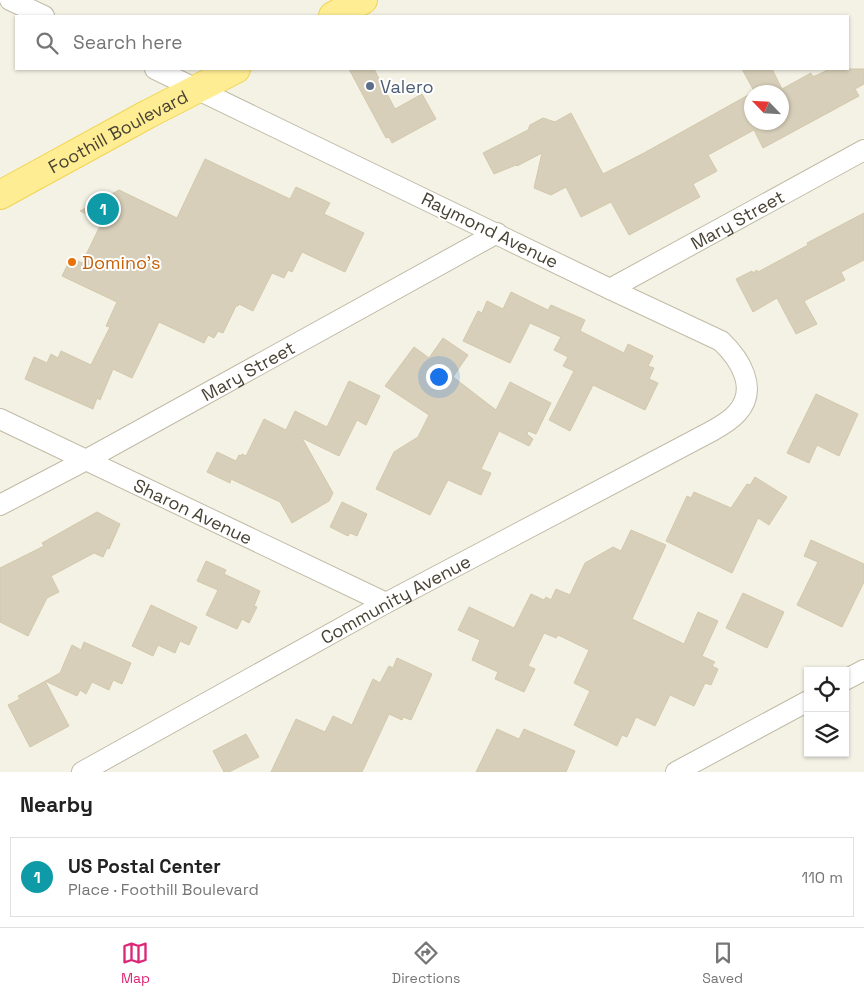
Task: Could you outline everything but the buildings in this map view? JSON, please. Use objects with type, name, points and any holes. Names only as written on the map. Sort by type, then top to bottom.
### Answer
[{"type":"main road","points":[[335,15],[364,0]]},
{"type":"main road","name":"Foothill Boulevard","points":[[0,194],[234,70]]},
{"type":"street","points":[[10,0],[42,15]]},
{"type":"street","name":"Raymond Avenue","points":[[157,70],[721,341],[734,353],[745,373],[747,394],[739,411],[712,431]]},
{"type":"street","name":"Mary Street","points":[[610,289],[864,150]]},
{"type":"street","name":"Mary Street","points":[[0,505],[86,460],[497,233]]},
{"type":"street","name":"Sharon Avenue","points":[[0,419],[386,603]]},
{"type":"street","name":"Community Avenue","points":[[82,772],[386,603],[712,431]]},
{"type":"street","points":[[849,678],[864,670]]},
{"type":"street","points":[[676,772],[804,703]]},
{"type":"place","name":"Valero","points":[[370,86]]},
{"type":"place","name":"US Postal Center","points":[[103,209]]},
{"type":"place","name":"Domino's","points":[[72,262]]}]
